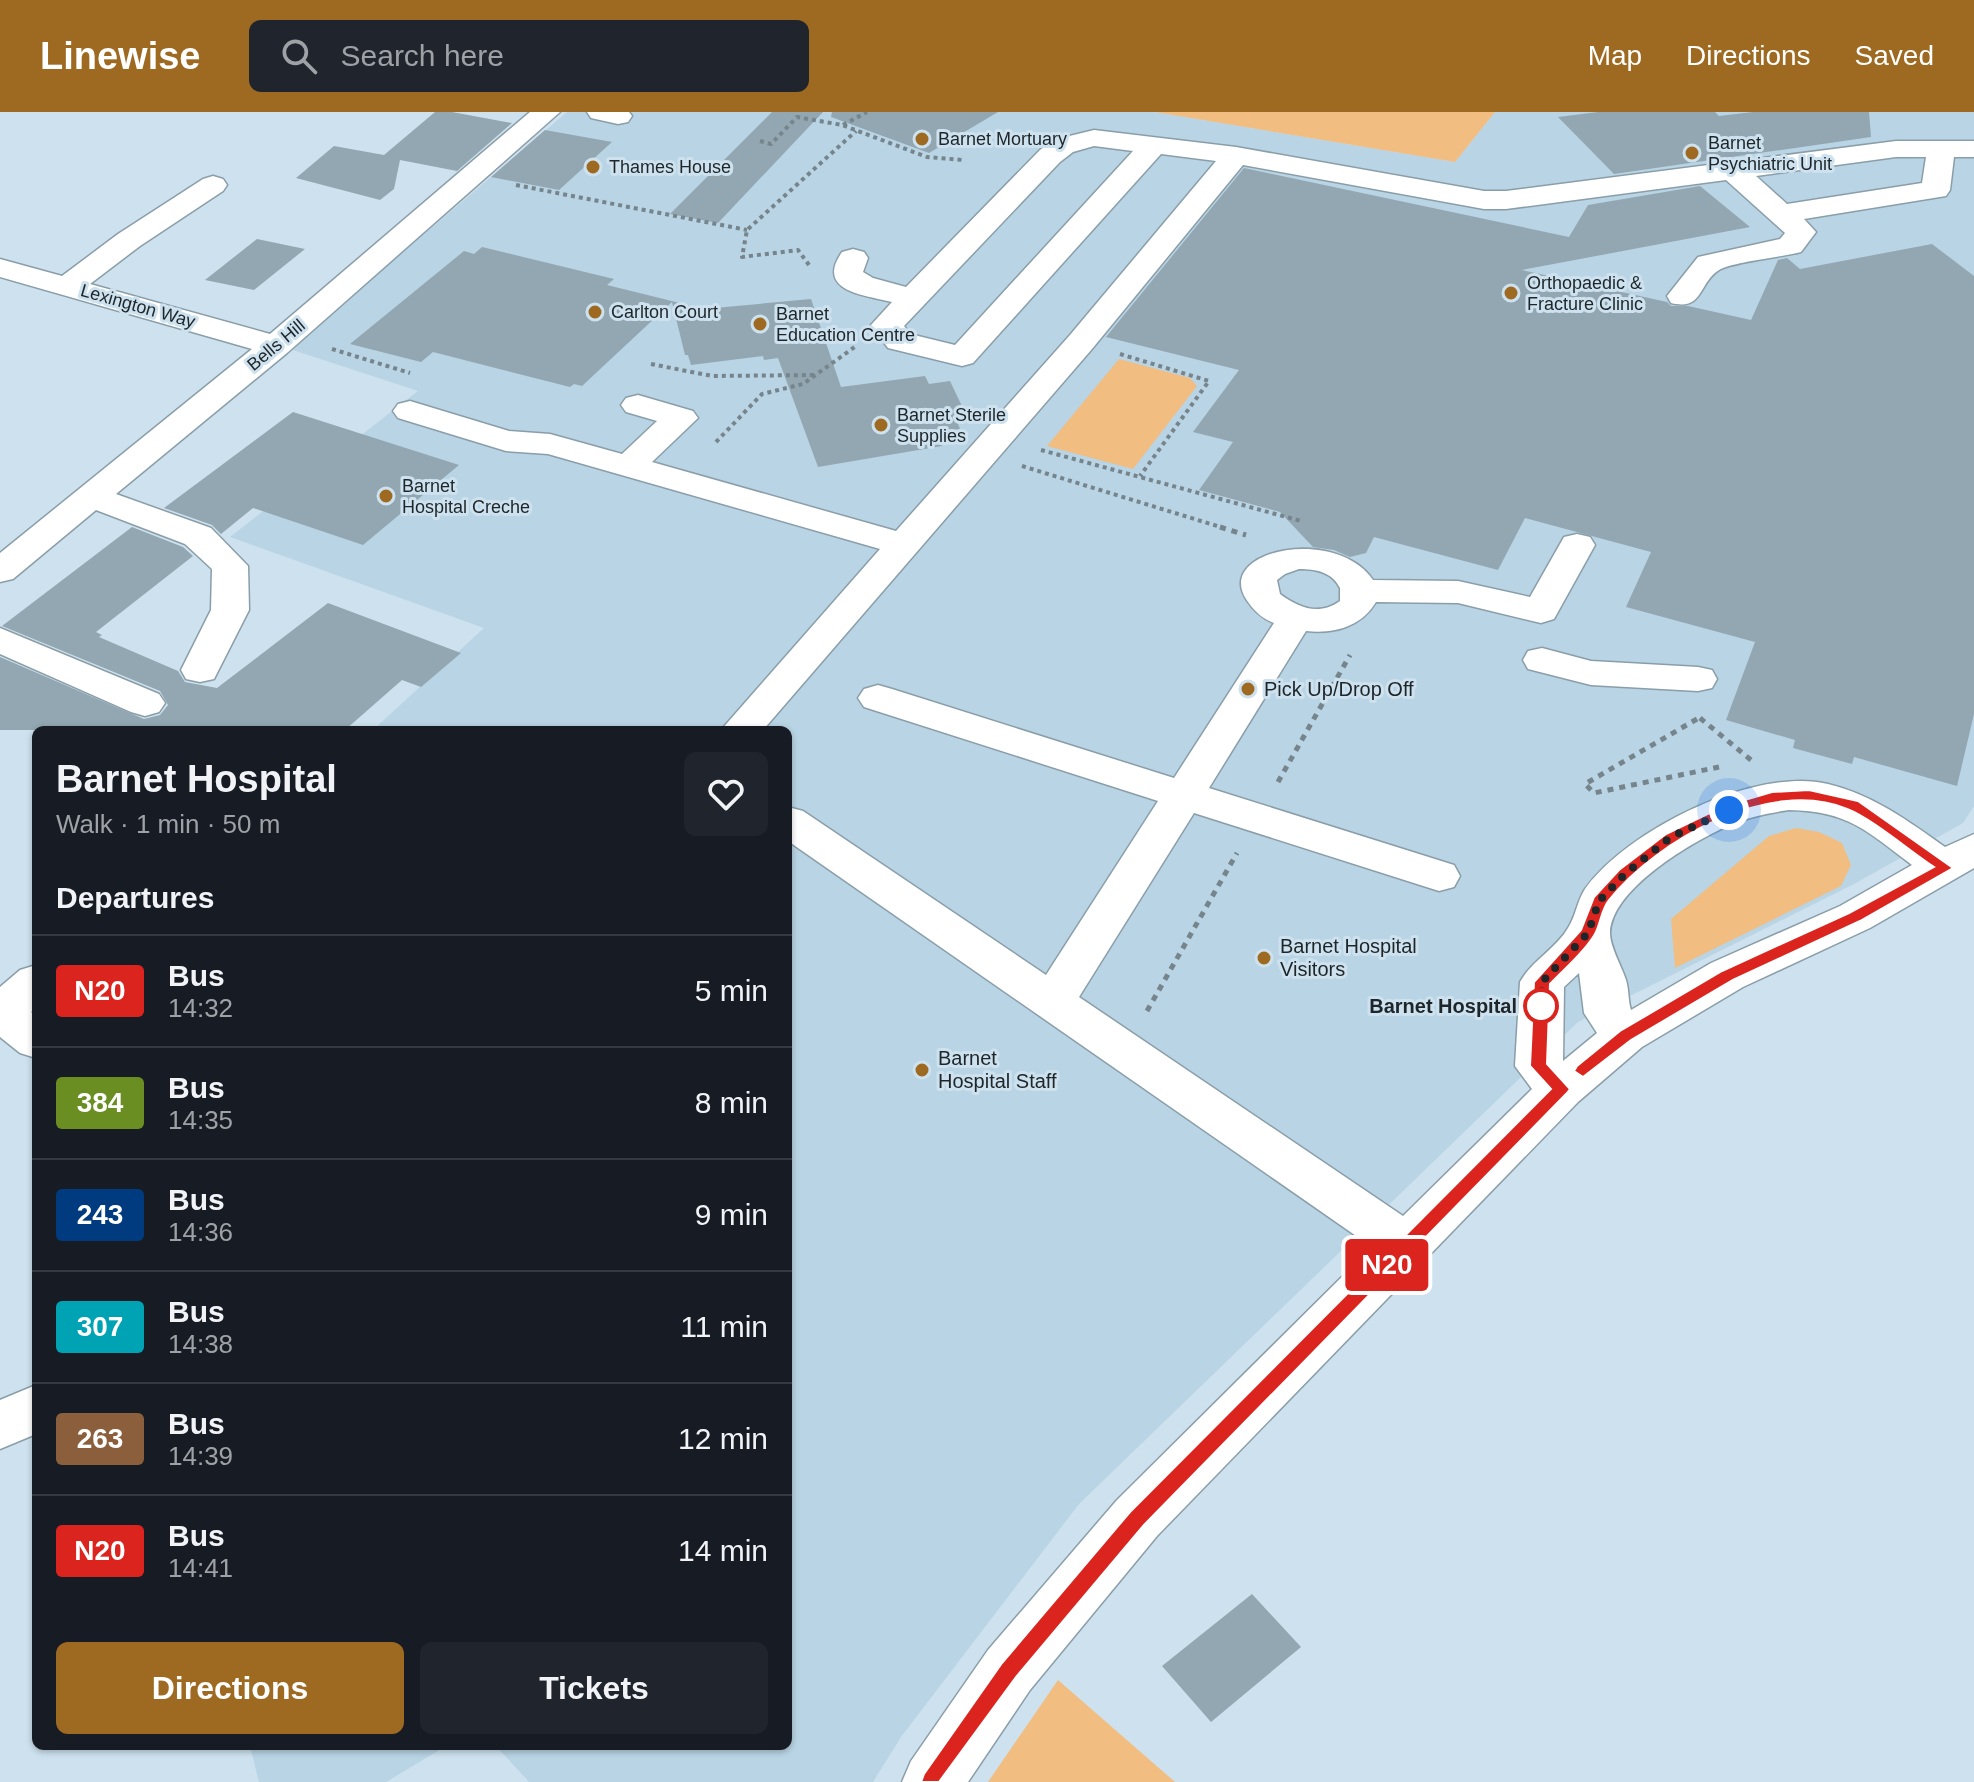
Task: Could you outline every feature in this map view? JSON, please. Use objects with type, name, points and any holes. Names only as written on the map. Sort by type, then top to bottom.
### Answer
[{"type":"street","name":"Bells Hill","points":[[8,556],[93,497],[276,346],[546,112]]},
{"type":"street","points":[[1153,146],[962,356],[899,341],[887,325],[1050,156],[1063,146],[1094,138],[1236,155],[1484,200],[1506,200],[1896,149],[1974,149]]},
{"type":"street","points":[[1780,214],[1936,190],[1941,148]]},
{"type":"street","points":[[744,726],[1081,342],[1236,155]]},
{"type":"street","points":[[1816,158],[1863,201]]},
{"type":"street","points":[[1682,296],[1709,263],[1790,246],[1801,232],[1731,169]]},
{"type":"street","points":[[68,286],[129,240],[213,185]]},
{"type":"street","points":[[853,258],[848,266],[848,275],[862,285],[912,298]]},
{"type":"street","name":"Lexington Way","points":[[0,268],[276,346]]},
{"type":"street","points":[[628,466],[681,418],[638,405]]},
{"type":"street","points":[[410,411],[506,441],[550,444],[902,544]]},
{"type":"street","points":[[93,497],[198,536],[230,566],[230,610],[200,670]]},
{"type":"street","points":[[1361,591],[1458,592],[1541,611],[1577,545]]},
{"type":"street","points":[[1314,558],[1330,562],[1352,574],[1361,591],[1360,601],[1342,616],[1311,621],[1295,619],[1267,605],[1256,585],[1260,575],[1281,560],[1314,558]]},
{"type":"street","points":[[1052,1003],[1295,619]]},
{"type":"street","points":[[0,640],[145,703]]},
{"type":"street","points":[[1542,660],[1591,673],[1648,674],[1693,695]]},
{"type":"street","points":[[878,698],[1439,876]]},
{"type":"street","points":[[1561,1089],[1538,1066],[1542,982],[1588,933],[1599,901],[1625,874],[1671,837],[1729,810],[1772,797],[1809,795],[1852,805],[1960,858]]},
{"type":"street","points":[[792,824],[1407,1245]]},
{"type":"street","points":[[932,1782],[1009,1670],[1137,1518],[1561,1089],[1626,1035],[1727,975],[1855,917],[1960,858]]},
{"type":"street","points":[[1588,933],[1605,984],[1607,1013],[1626,1035]]},
{"type":"street","points":[[32,985],[1,1012],[32,1038]]},
{"type":"street","points":[[0,1425],[32,1411]]},
{"type":"path","points":[[842,125],[867,112]]},
{"type":"path","points":[[760,141],[771,144],[797,117],[842,125],[927,157],[963,160]]},
{"type":"path","points":[[813,271],[798,250],[742,257],[747,230],[856,131]]},
{"type":"path","points":[[469,177],[747,230]]},
{"type":"path","points":[[1081,342],[1209,381],[1140,476]]},
{"type":"path","points":[[678,480],[762,394],[803,384],[856,346],[854,343]]},
{"type":"path","points":[[651,364],[672,370],[728,376],[818,375]]},
{"type":"path","points":[[983,454],[1265,541],[1281,560]]},
{"type":"path","points":[[1060,455],[1344,533],[1330,562]]},
{"type":"path","points":[[1693,695],[1699,718],[1751,760],[1755,775]]},
{"type":"path","points":[[1699,718],[1585,784],[1594,793],[1723,766]]},
{"type":"path","points":[[1737,763],[1751,760]]},
{"type":"shaded area","name":"Barnet Hospital","points":[[567,112],[1155,112],[1455,162],[1495,112],[1974,112],[1974,806],[1963,823],[1854,884],[1578,1022],[1079,1504],[901,1737],[873,1782],[529,1782],[500,1750],[792,1750],[792,726],[377,726],[484,628],[230,537],[418,391],[290,349]]},
{"type":"shaded area","points":[[1155,112],[1495,112],[1455,162]]},
{"type":"shaded area","points":[[1119,359],[1190,378],[1197,386],[1133,469],[1047,446]]},
{"type":"shaded area","points":[[1796,828],[1819,832],[1842,843],[1851,865],[1841,886],[1675,968],[1671,919],[1769,836]]},
{"type":"shaded area","points":[[1058,1680],[1175,1782],[988,1782]]},
{"type":"shaded area","points":[[251,1750],[439,1750],[386,1782],[259,1782]]},
{"type":"building","points":[[435,112],[452,112],[512,123],[457,171],[400,160],[394,189],[380,200],[296,178],[334,146],[384,155]]},
{"type":"building","points":[[772,112],[823,112],[718,223],[670,214]]},
{"type":"building","name":"Barnet Mortuary","points":[[832,112],[998,112],[929,153],[831,117]]},
{"type":"building","name":"Barnet Psychiatric Unit","points":[[1598,112],[1715,112],[1719,116],[1753,112],[1869,112],[1871,137],[1614,174],[1558,117]]},
{"type":"building","points":[[545,130],[612,142],[559,190],[491,177]]},
{"type":"building","points":[[1244,168],[1569,237],[1588,205],[1700,186],[1750,227],[1522,270],[1667,302],[1671,306],[1688,306],[1751,320],[1778,260],[1787,258],[1800,269],[1932,244],[1974,276],[1974,714],[1957,786],[1854,757],[1852,764],[1793,748],[1795,740],[1726,720],[1755,642],[1626,607],[1651,552],[1525,518],[1498,570],[1374,537],[1366,553],[1350,557],[1334,550],[1313,547],[1280,512],[1199,490],[1233,442],[1193,432],[1239,370],[1106,337]]},
{"type":"building","points":[[257,239],[305,249],[254,290],[205,280]]},
{"type":"building","points":[[482,247],[614,279],[607,285],[704,309],[811,299],[841,387],[925,376],[929,384],[950,381],[968,419],[957,421],[960,429],[936,433],[942,446],[818,467],[778,358],[764,360],[763,356],[691,365],[688,355],[685,355],[672,302],[582,386],[574,384],[570,387],[433,352],[421,362],[350,344],[464,251],[474,254]]},
{"type":"building","points":[[293,412],[459,465],[363,545],[253,508],[221,534],[212,525],[164,508]]},
{"type":"building","points":[[132,527],[183,547],[193,556],[96,632],[102,635],[99,637],[178,671],[185,682],[217,688],[328,603],[461,653],[421,687],[402,680],[350,726],[32,726],[32,730],[0,730],[0,657],[144,719],[160,715],[168,705],[160,691],[2,626]]},
{"type":"building","points":[[1252,1594],[1301,1647],[1211,1722],[1162,1666]]},
{"type":"bus line","name":"N20","points":[[932,1782],[1009,1670],[1137,1518],[1561,1089],[1538,1066],[1542,982],[1588,933],[1599,901],[1625,874],[1671,837],[1729,810],[1772,797],[1809,795],[1852,805],[1945,868],[1855,917],[1727,975],[1626,1035],[1583,1071]]},
{"type":"place","name":"Barnet Mortuary","points":[[922,139]]},
{"type":"place","name":"Barnet Psychiatric Unit","points":[[1692,153]]},
{"type":"place","name":"Thames House","points":[[593,167]]},
{"type":"place","name":"Orthopaedic & Fracture Clinic","points":[[1511,293]]},
{"type":"place","name":"Carlton Court","points":[[595,312]]},
{"type":"place","name":"Barnet Education Centre","points":[[760,324]]},
{"type":"place","name":"Barnet Sterile Supplies","points":[[881,425]]},
{"type":"place","name":"Barnet Hospital Creche","points":[[386,496]]},
{"type":"place","name":"Pick Up/Drop Off","points":[[1248,689]]},
{"type":"place","name":"Barnet Hospital Visitors","points":[[1264,958]]},
{"type":"place","name":"Barnet Hospital","points":[[1541,1006]]},
{"type":"place","name":"Barnet Hospital Staff","points":[[922,1070]]},
{"type":"route","points":[[1541,1006],[1542,982],[1588,933],[1599,901],[1625,874],[1671,837],[1729,810]]}]
